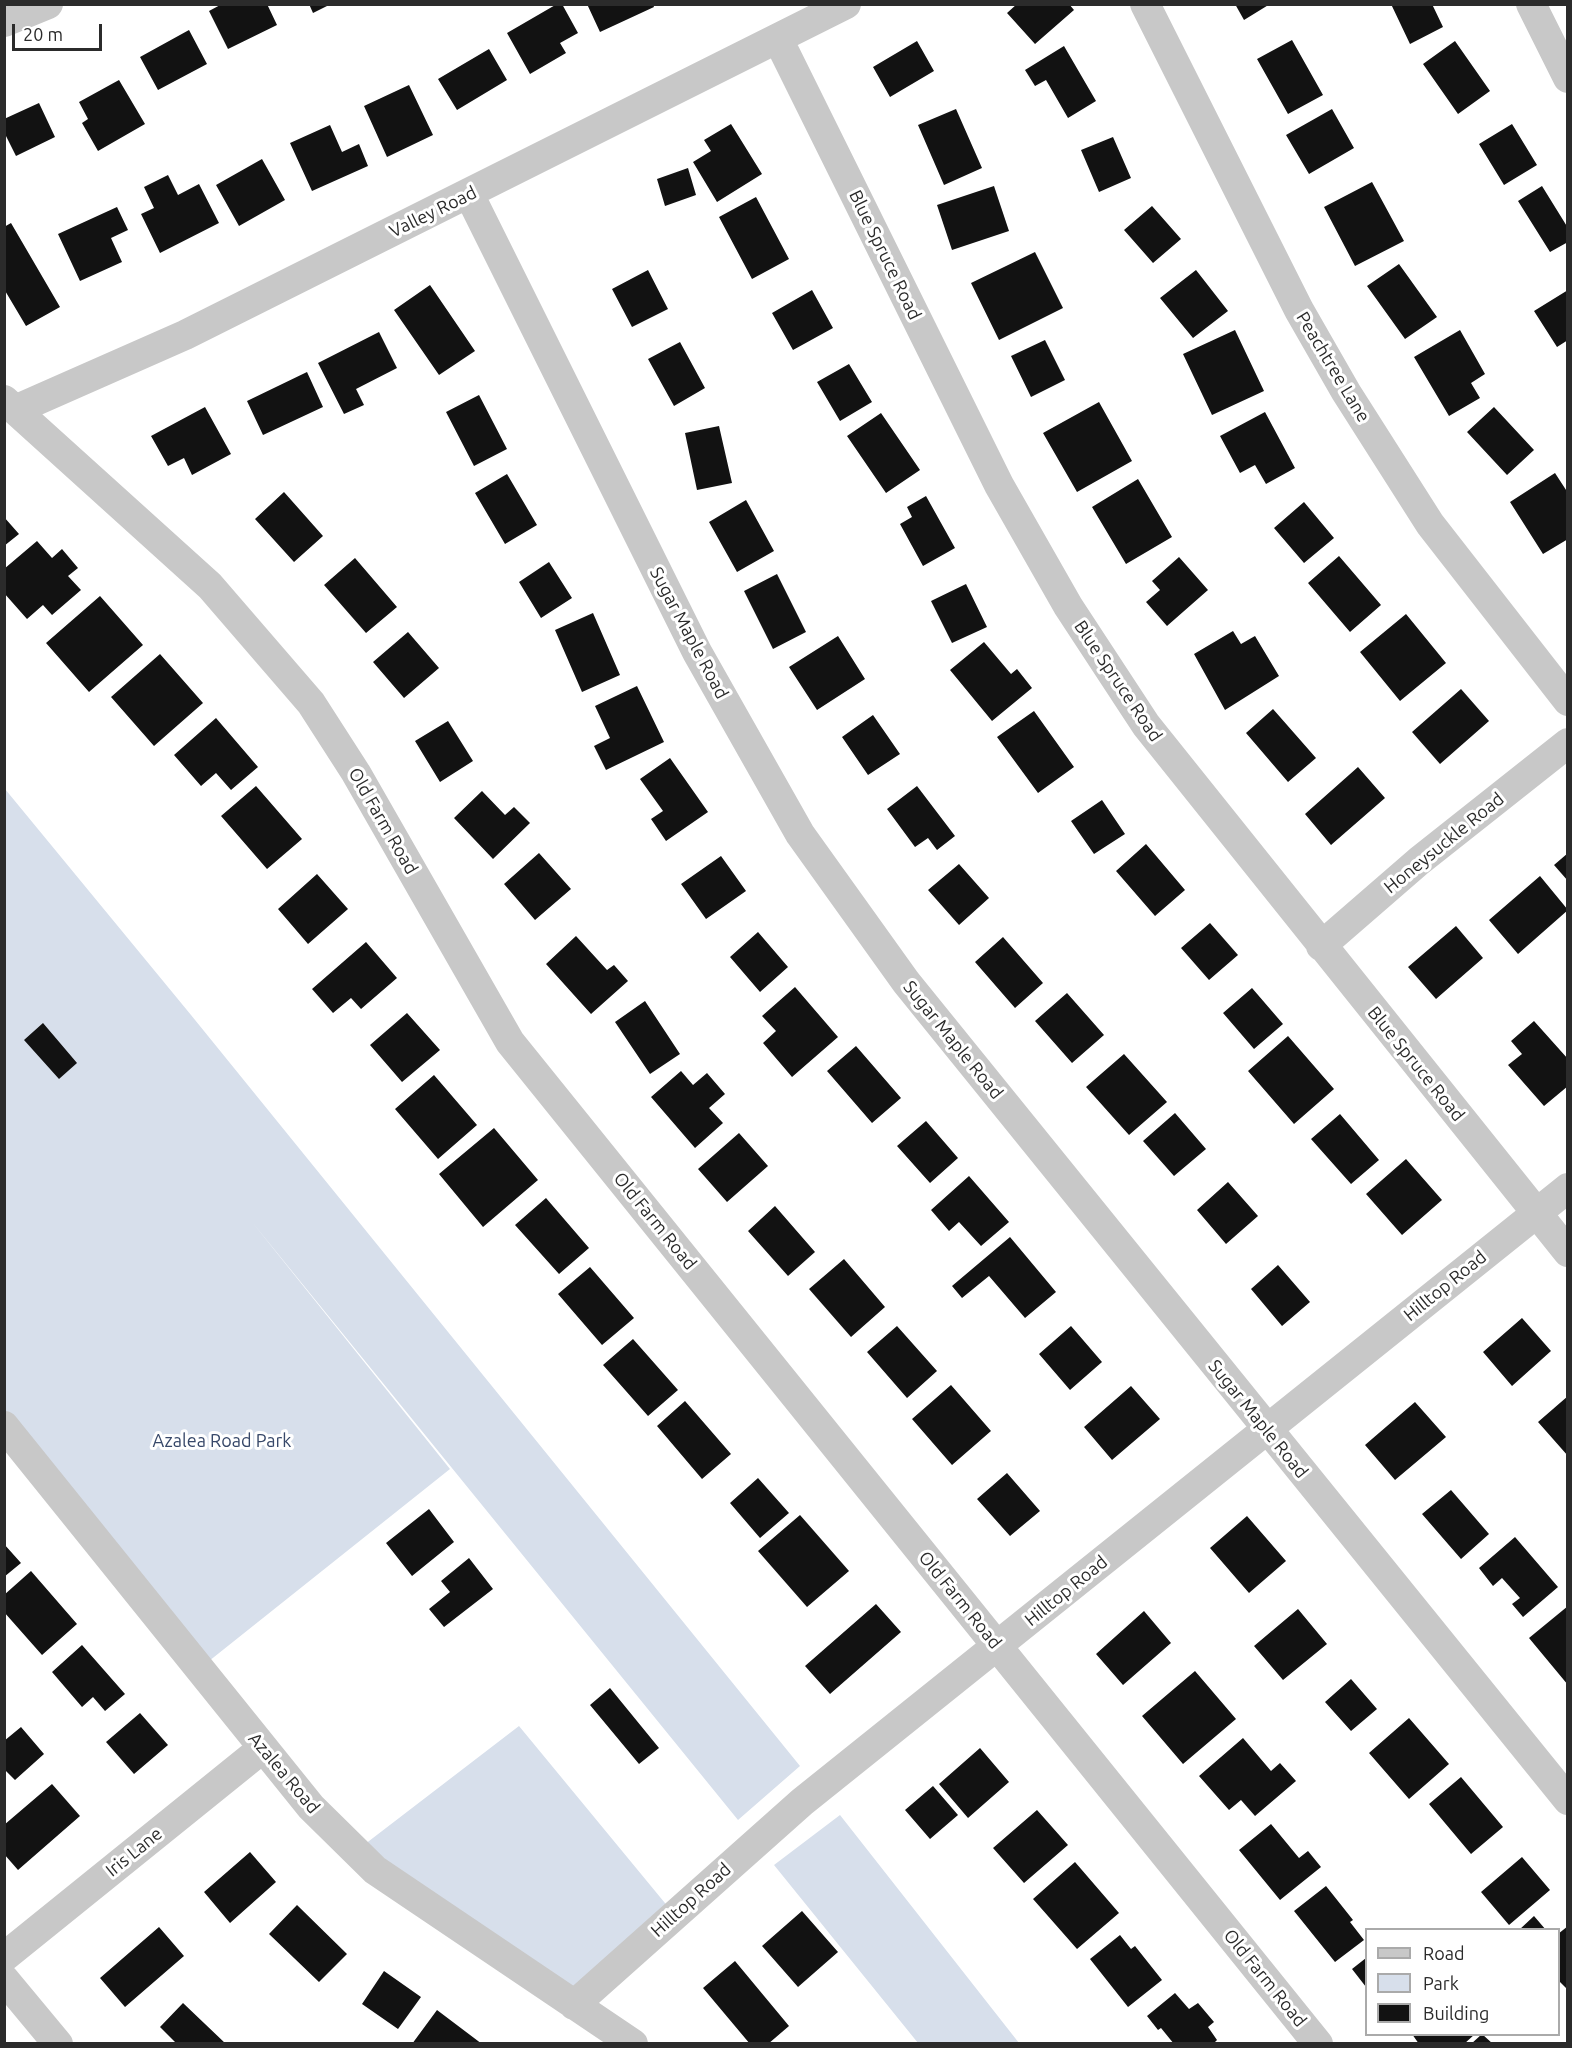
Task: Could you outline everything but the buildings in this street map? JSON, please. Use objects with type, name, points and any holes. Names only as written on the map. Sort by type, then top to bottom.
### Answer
[{"type":"street","points":[[4,22],[48,4]]},
{"type":"street","name":"Valley Road","points":[[10,405],[185,335],[846,4]]},
{"type":"street","name":"Peachtree Lane","points":[[1145,4],[1299,309],[1346,392],[1430,524],[1568,701]]},
{"type":"street","points":[[1531,4],[1568,78]]},
{"type":"street","name":"Blue Spruce Road","points":[[778,39],[999,485],[1068,606],[1146,725],[1568,1252]]},
{"type":"street","name":"Sugar Maple Road","points":[[469,194],[697,652],[800,834],[906,982],[1266,1430],[1568,1800]]},
{"type":"street","name":"Old Farm Road","points":[[10,405],[210,586],[311,703],[356,773],[510,1042],[1318,2043]]},
{"type":"street","name":"Honeysuckle Road","points":[[1321,946],[1419,861],[1568,743]]},
{"type":"street","name":"Hilltop Road","points":[[574,2005],[802,1802],[1568,1188]]},
{"type":"street","name":"Azalea Road","points":[[4,1426],[311,1807],[378,1873],[633,2043]]},
{"type":"street","name":"Iris Lane","points":[[4,1957],[263,1748]]},
{"type":"street","points":[[4,1979],[58,2043]]},
{"type":"green space","name":"Azalea Road Park","points":[[5,789],[800,1766],[738,1820],[252,1222],[450,1469],[199,1669],[5,1426]]},
{"type":"green space","points":[[519,1726],[674,1914],[574,2005],[356,1851]]},
{"type":"green space","points":[[840,1815],[1019,2043],[918,2043],[774,1865]]}]
